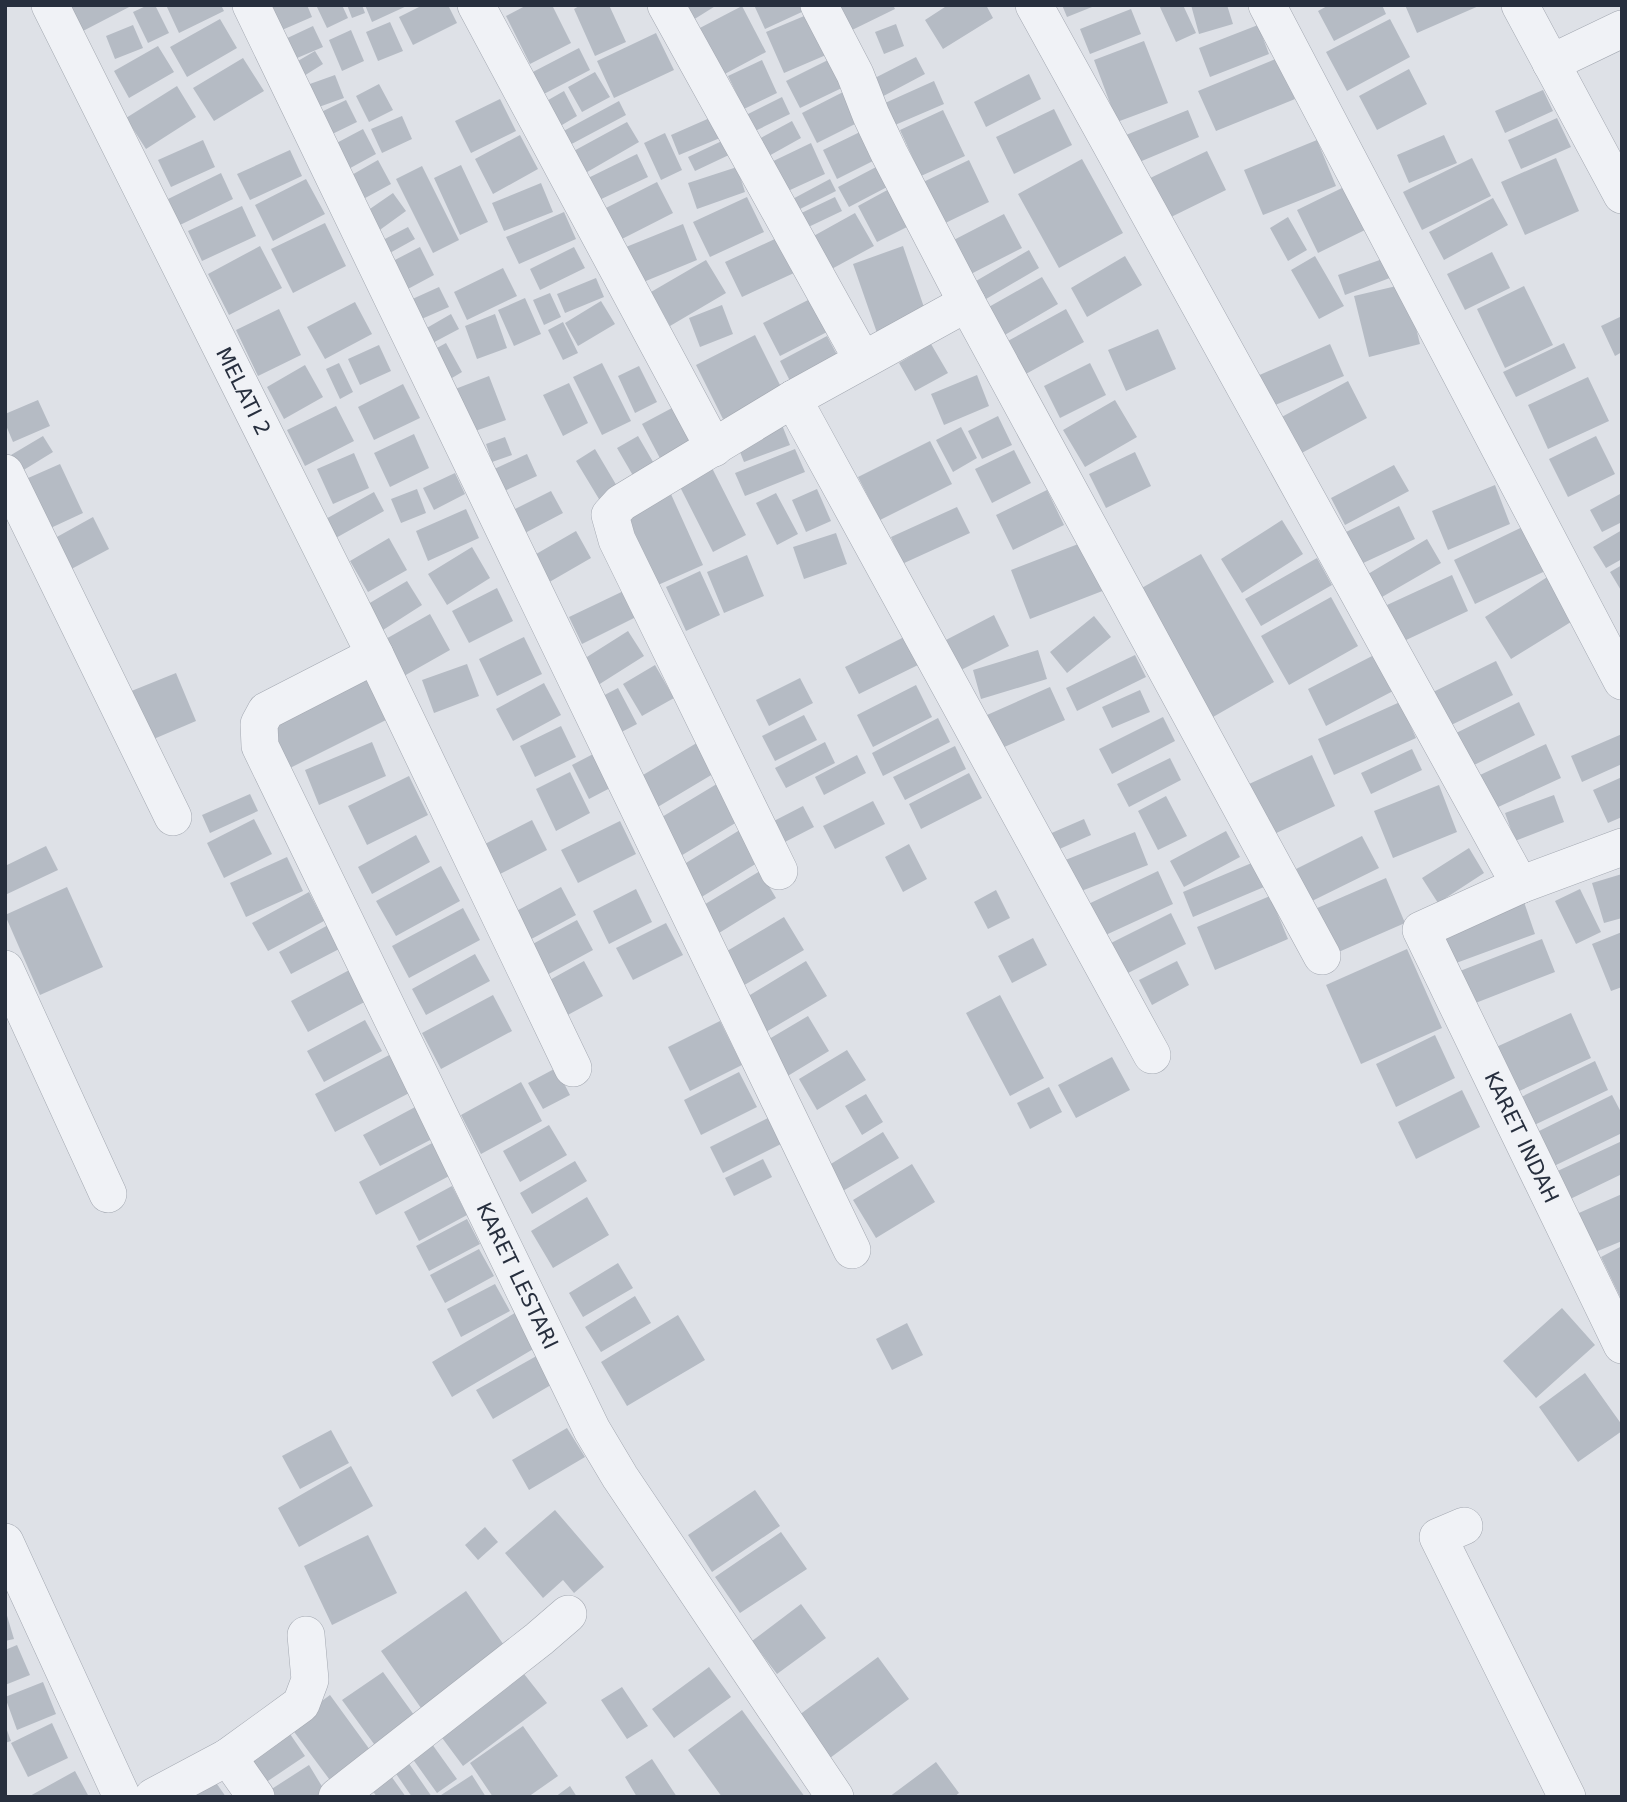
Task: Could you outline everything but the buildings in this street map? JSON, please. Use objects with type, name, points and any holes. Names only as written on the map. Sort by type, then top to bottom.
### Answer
[{"type":"street","name":"MELATI 2","points":[[50,5],[375,655],[573,1068]]},
{"type":"street","points":[[251,5],[852,1250]]},
{"type":"street","points":[[476,5],[715,448]]},
{"type":"street","points":[[666,5],[862,359]]},
{"type":"street","points":[[818,5],[855,75],[889,153],[967,303],[1322,956]]},
{"type":"street","points":[[1034,5],[1520,885],[1622,847]]},
{"type":"street","points":[[1267,5],[1622,681]]},
{"type":"street","points":[[1520,5],[1622,195]]},
{"type":"street","points":[[1551,63],[1622,29]]},
{"type":"street","points":[[779,871],[617,540],[610,515],[621,503],[793,399],[967,303]]},
{"type":"street","points":[[793,399],[1152,1055]]},
{"type":"street","points":[[5,472],[173,817]]},
{"type":"street","name":"KARET LESTARI","points":[[375,655],[267,711],[259,724],[260,746],[592,1430],[620,1477],[835,1797]]},
{"type":"street","name":"KARET INDAH","points":[[1520,885],[1421,930],[1622,1345]]},
{"type":"street","points":[[5,969],[108,1194]]},
{"type":"street","points":[[1464,1526],[1438,1537],[1567,1797]]},
{"type":"street","points":[[5,1542],[122,1797]]},
{"type":"street","points":[[338,1797],[568,1614]]},
{"type":"street","points":[[153,1797],[228,1757],[300,1704],[310,1680],[306,1635]]},
{"type":"street","points":[[228,1757],[256,1797]]}]
